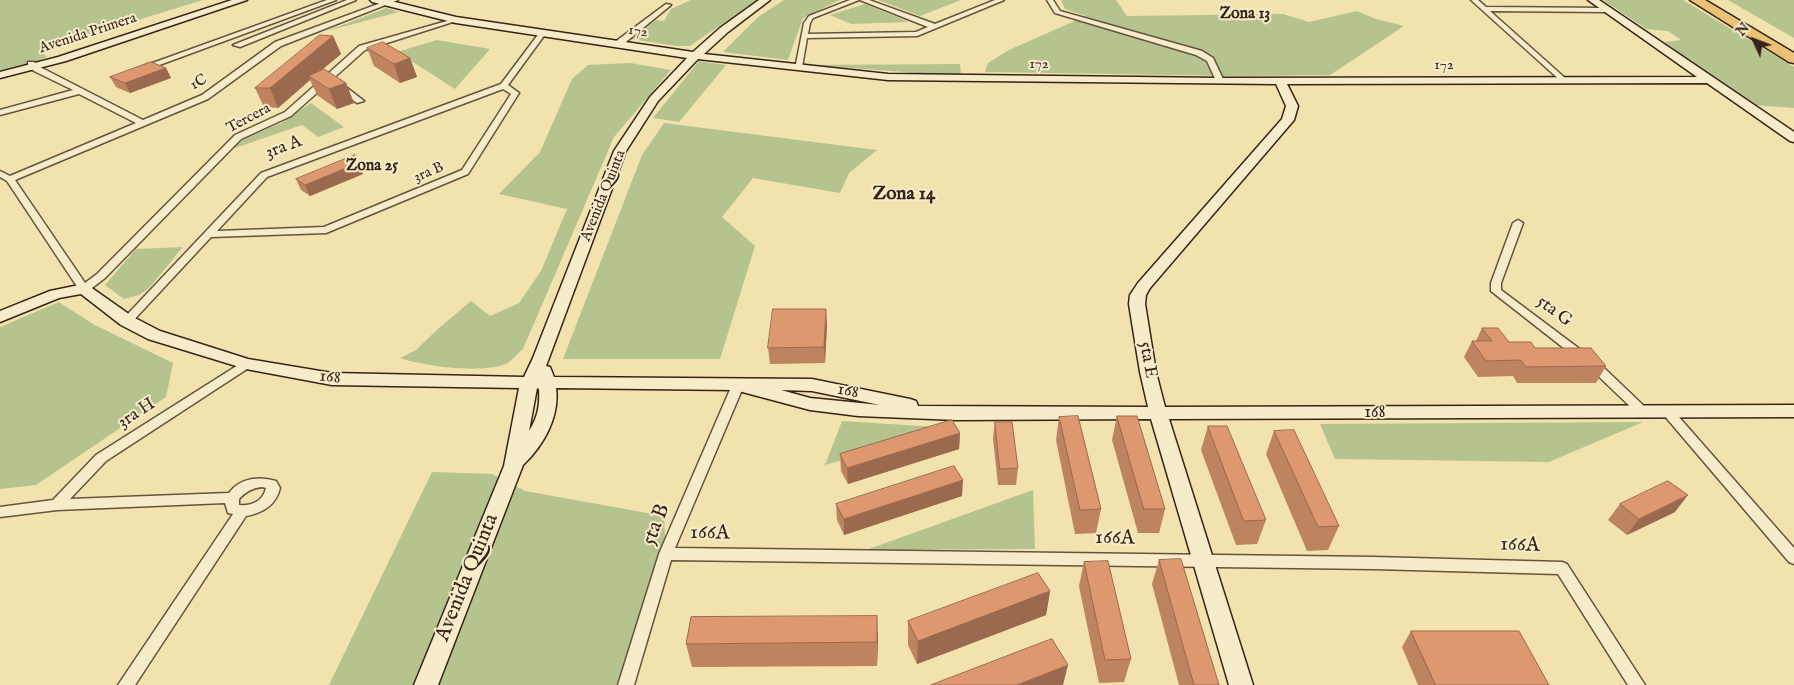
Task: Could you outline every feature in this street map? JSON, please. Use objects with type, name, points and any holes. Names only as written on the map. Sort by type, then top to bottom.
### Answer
[{"type":"highway","points":[[1696,0],[1794,59]]},
{"type":"main road","name":"Avenida Quinta","points":[[694,56],[724,30],[765,0]]},
{"type":"street","name":"Avenida Primera","points":[[33,65],[234,0]]},
{"type":"street","name":"Avenida Primera","points":[[0,73],[33,65],[242,0]]},
{"type":"street","points":[[131,72],[333,0]]},
{"type":"street","points":[[236,45],[353,0]]},
{"type":"street","points":[[798,67],[807,22],[811,17],[856,0]]},
{"type":"street","points":[[862,0],[935,27]]},
{"type":"street","points":[[805,36],[917,34],[1001,0]]},
{"type":"street","points":[[1050,0],[1058,12],[1199,53],[1210,60],[1220,81]]},
{"type":"street","points":[[1474,0],[1562,80]]},
{"type":"street","points":[[1594,0],[1794,138]]},
{"type":"street","name":"172","points":[[385,1],[456,20],[694,56],[888,77],[1220,81],[1710,80]]},
{"type":"street","name":"1C","points":[[10,179],[205,97],[278,44],[385,1]]},
{"type":"street","points":[[618,44],[668,5]]},
{"type":"street","points":[[1484,9],[1608,10]]},
{"type":"street","name":"Tercera","points":[[84,289],[101,276],[238,137],[288,114],[362,48],[456,20]]},
{"type":"street","points":[[504,86],[542,33]]},
{"type":"street","name":"Avenida Quinta","points":[[426,685],[513,466],[537,382],[541,358],[620,151],[654,99],[694,56]]},
{"type":"street","points":[[33,65],[143,123]]},
{"type":"street","points":[[328,79],[360,101]]},
{"type":"street","name":"5ta E","points":[[1241,685],[1158,413],[1148,372],[1137,304],[1138,295],[1143,286],[1288,120],[1292,106],[1280,81]]},
{"type":"street","name":"3ra B","points":[[208,234],[326,230],[465,172],[515,93],[504,86]]},
{"type":"street","name":"3ra A","points":[[127,321],[264,175],[504,86]]},
{"type":"street","points":[[0,112],[80,91]]},
{"type":"street","name":"168","points":[[0,174],[10,179],[84,289],[127,321],[154,335],[246,364],[332,379],[738,385],[810,404],[858,410],[957,414],[1794,411]]},
{"type":"street","name":"5ta G","points":[[1518,223],[1496,283],[1496,291],[1597,368],[1642,411]]},
{"type":"street","points":[[0,317],[55,294],[84,289]]},
{"type":"street","name":"3ra H","points":[[57,505],[101,458],[246,364]]},
{"type":"street","points":[[537,382],[548,406]]},
{"type":"street","points":[[513,466],[535,435],[548,406],[562,393],[580,382]]},
{"type":"street","name":"5ta B","points":[[626,685],[666,554],[738,385]]},
{"type":"street","points":[[1667,411],[1794,558]]},
{"type":"street","points":[[0,512],[57,505],[232,498],[248,485],[262,482],[272,485],[273,492],[267,501],[256,508],[242,511],[233,509],[231,506],[232,498]]},
{"type":"street","points":[[126,685],[242,511]]},
{"type":"street","name":"166A","points":[[666,554],[1374,563],[1562,568],[1637,685]]},
{"type":"green space","points":[[0,0],[203,0],[40,50],[47,57],[28,65],[0,71]]},
{"type":"green space","points":[[691,0],[757,0],[690,46],[676,46],[631,39],[656,20],[664,21],[671,9]]},
{"type":"green space","points":[[784,0],[840,0],[803,18],[788,60],[723,52],[758,17]]},
{"type":"green space","points":[[878,0],[961,0],[920,16]]},
{"type":"green space","points":[[1061,0],[1116,0],[1127,16],[1283,14],[1309,22],[1357,11],[1376,19],[1404,26],[1330,75],[1236,76],[985,72],[988,63],[1009,50],[1086,16],[1065,9]]},
{"type":"green space","points":[[1603,0],[1683,0],[1794,67],[1794,108],[1752,105],[1664,42],[1681,40],[1668,31],[1646,29]]},
{"type":"green space","points":[[1728,0],[1794,0],[1794,38]]},
{"type":"green space","points":[[865,4],[909,22],[851,24],[830,15]]},
{"type":"green space","points":[[384,9],[399,12],[327,31]]},
{"type":"green space","points":[[437,40],[490,49],[455,89],[397,52]]},
{"type":"green space","points":[[699,61],[726,65],[679,122],[653,118]]},
{"type":"green space","points":[[630,63],[671,70],[614,137],[523,349],[507,363],[495,367],[482,368],[452,368],[423,364],[400,358],[416,350],[471,301],[490,316],[519,303],[541,271],[567,209],[499,194],[540,152],[572,79],[588,65]]},
{"type":"green space","points":[[960,64],[961,76],[807,65]]},
{"type":"green space","points":[[311,103],[344,127],[318,137],[302,125],[232,149],[245,138],[281,123]]},
{"type":"green space","points":[[664,123],[877,150],[849,173],[840,193],[753,178],[722,217],[755,246],[720,359],[563,359],[642,155]]},
{"type":"green space","points":[[183,247],[149,288],[139,295],[124,299],[105,285],[136,249]]},
{"type":"green space","points":[[59,302],[93,324],[173,363],[166,397],[36,485],[0,489],[0,327]]},
{"type":"green space","points":[[842,421],[954,428],[825,465]]},
{"type":"green space","points":[[1643,422],[1549,462],[1335,459],[1320,424]]},
{"type":"green space","points":[[432,472],[492,474],[525,491],[664,516],[666,554],[626,685],[329,685]]},
{"type":"green space","points":[[1033,490],[1035,549],[866,550]]},
{"type":"building","points":[[320,35],[333,36],[270,88],[255,88]]},
{"type":"building","points":[[383,42],[410,58],[394,64],[367,48]]},
{"type":"building","points":[[151,62],[166,68],[125,83],[110,77]]},
{"type":"building","points":[[324,69],[346,83],[329,89],[309,76]]},
{"type":"building","points":[[355,155],[358,163],[305,185],[296,179]]},
{"type":"building","points":[[773,309],[826,309],[824,347],[768,348]]},
{"type":"building","points":[[1482,328],[1498,328],[1509,342],[1531,342],[1535,348],[1591,348],[1606,366],[1526,367],[1521,360],[1486,361],[1472,341],[1492,341]]},
{"type":"building","points":[[1078,416],[1101,509],[1080,510],[1059,417]]},
{"type":"building","points":[[1117,416],[1137,416],[1165,509],[1144,509]]},
{"type":"building","points":[[952,420],[960,433],[847,468],[840,454]]},
{"type":"building","points":[[995,422],[1012,422],[1018,468],[1000,469]]},
{"type":"building","points":[[1208,426],[1227,426],[1266,520],[1244,521]]},
{"type":"building","points":[[1294,430],[1339,526],[1318,527],[1274,431]]},
{"type":"building","points":[[954,466],[963,480],[844,519],[836,504]]},
{"type":"building","points":[[1668,481],[1688,495],[1639,519],[1620,504]]},
{"type":"building","points":[[1181,559],[1219,685],[1194,685],[1159,560]]},
{"type":"building","points":[[1108,561],[1131,659],[1105,660],[1084,562]]},
{"type":"building","points":[[1038,573],[1050,591],[918,641],[908,621]]},
{"type":"building","points":[[877,616],[877,642],[686,644],[691,617]]},
{"type":"building","points":[[1411,631],[1519,631],[1549,685],[1436,685]]},
{"type":"building","points":[[1052,639],[1068,665],[1017,685],[931,685]]},
{"type":"district","name":"Zona 13","points":[[1245,15]]},
{"type":"district","name":"Zona 25","points":[[372,167]]},
{"type":"district","name":"Zona 14","points":[[904,195]]}]
